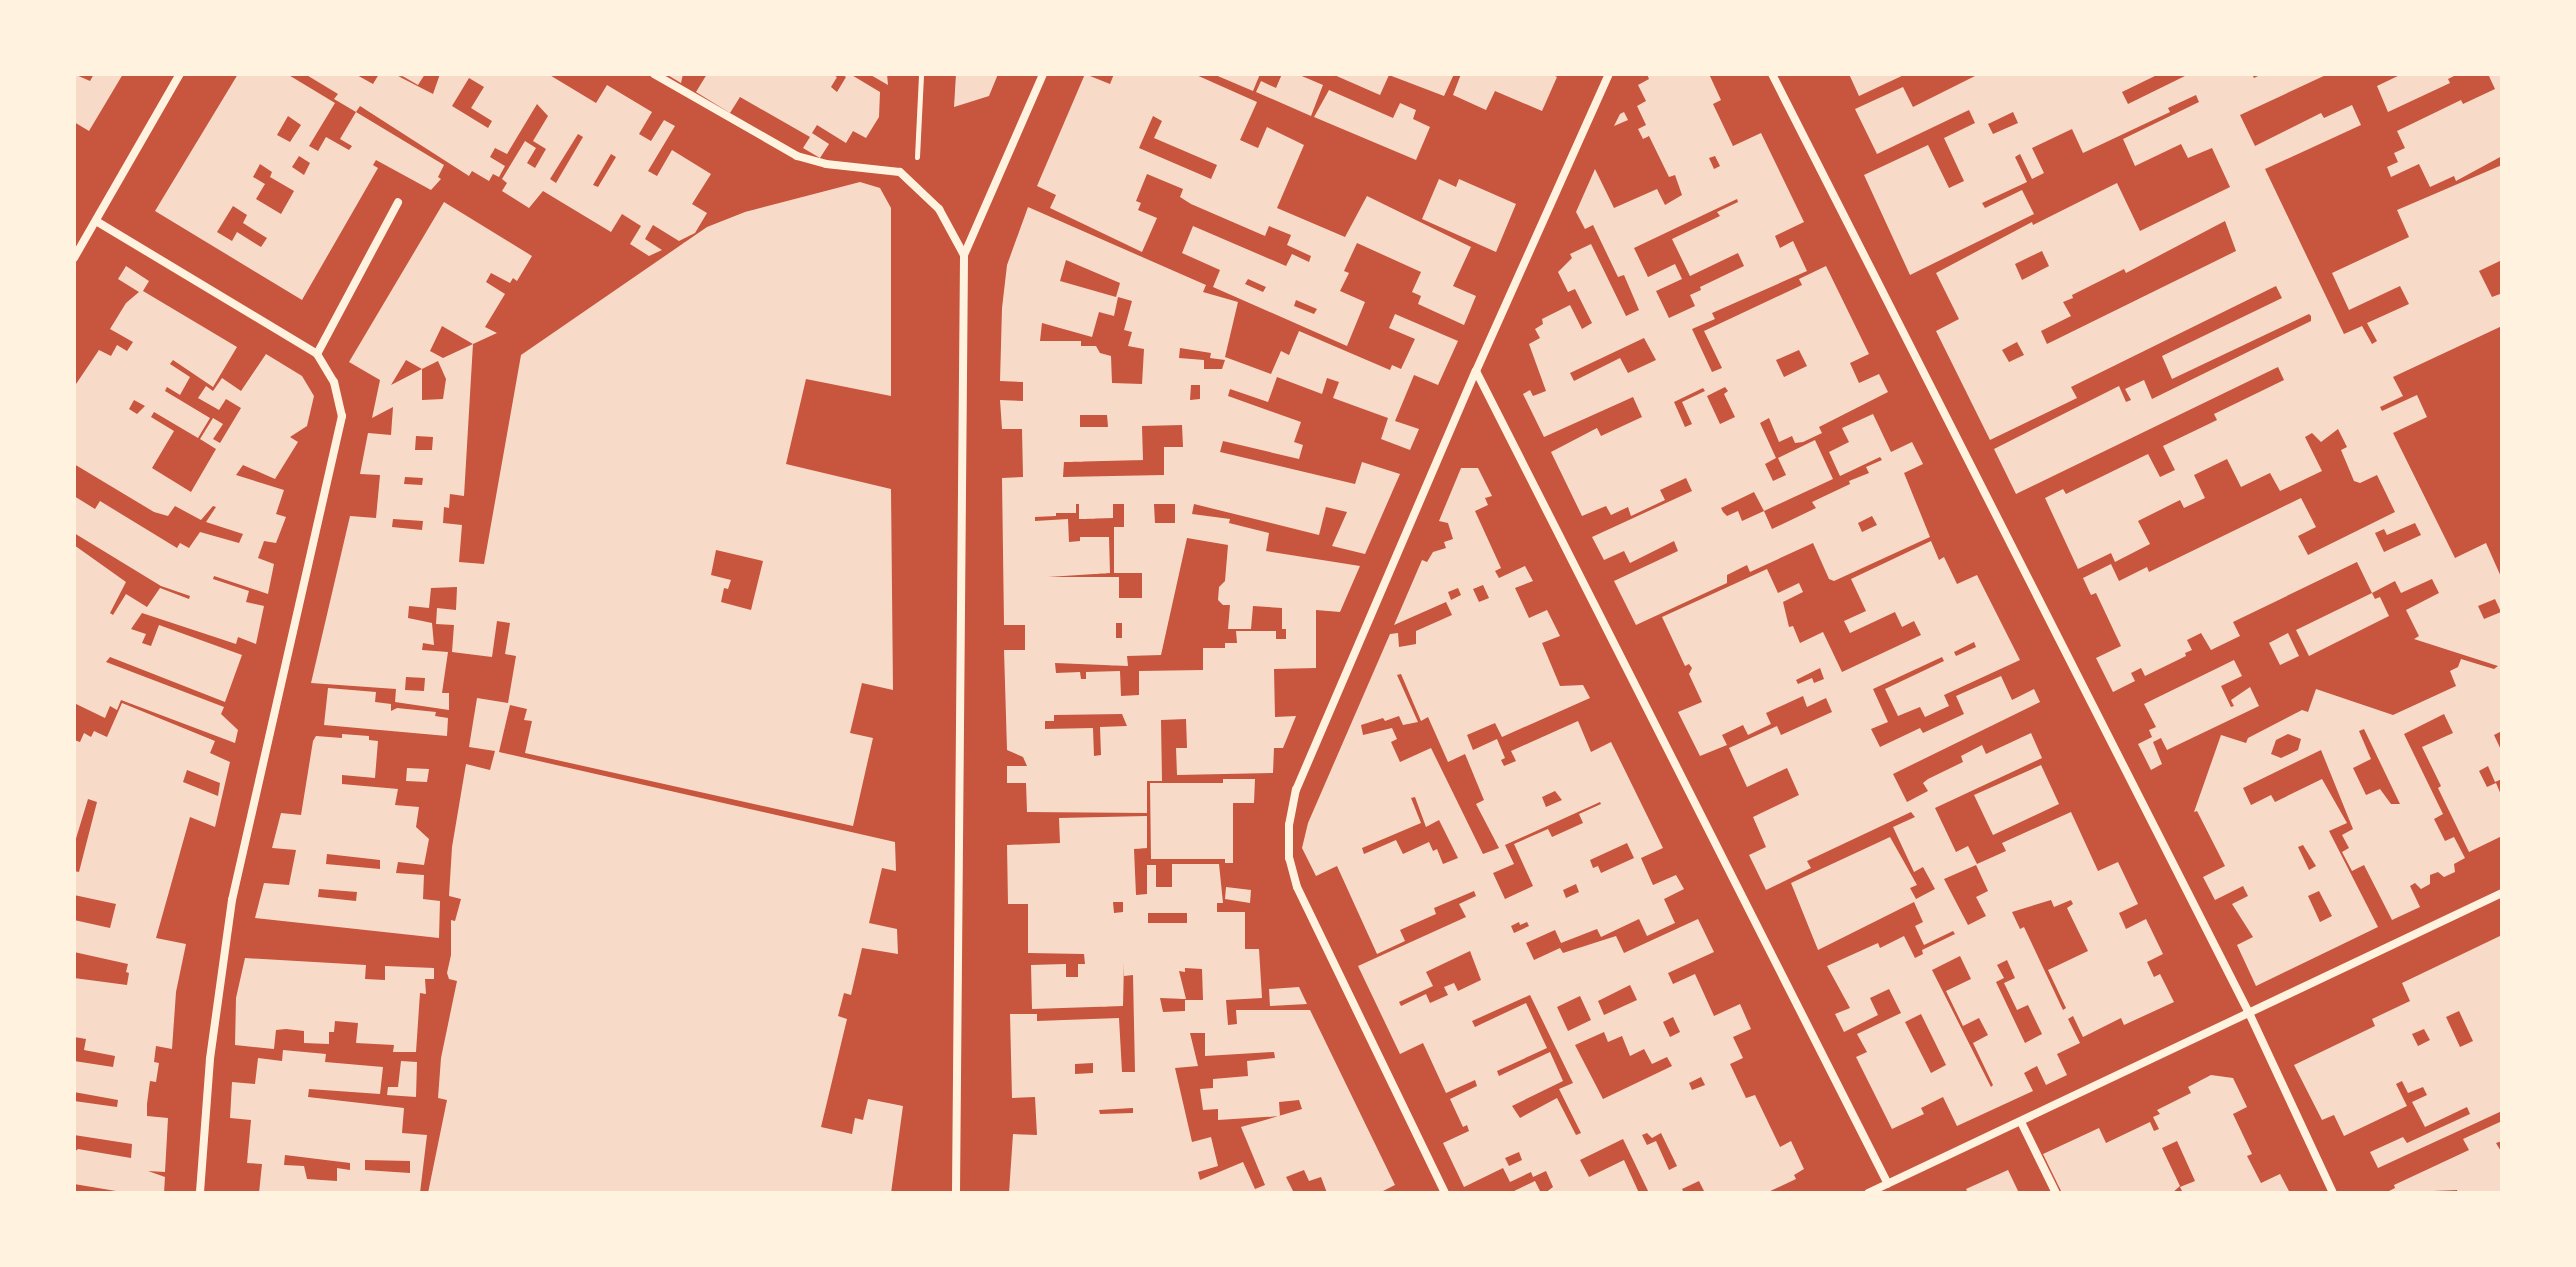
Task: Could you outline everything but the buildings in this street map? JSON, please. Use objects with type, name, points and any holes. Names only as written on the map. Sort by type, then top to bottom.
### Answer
[{"type":"street","points":[[74,258],[180,74]]},
{"type":"street","points":[[654,74],[797,156],[826,164],[900,172],[939,209],[964,255]]},
{"type":"street","points":[[956,1193],[964,255],[1043,74]]},
{"type":"street","points":[[1445,1193],[1297,887],[1289,858],[1289,825],[1296,790],[1476,371],[1609,74]]},
{"type":"street","points":[[1772,74],[2250,1015],[2333,1193]]},
{"type":"street","points":[[317,354],[398,202]]},
{"type":"street","points":[[96,221],[317,354],[334,382],[342,416],[232,900],[210,1059],[200,1193]]},
{"type":"street","points":[[1476,371],[1888,1184]]},
{"type":"street","points":[[1868,1193],[2250,1015],[2502,893]]},
{"type":"street","points":[[2021,1122],[2056,1193]]},
{"type":"path","points":[[915,184],[921,74]]}]
